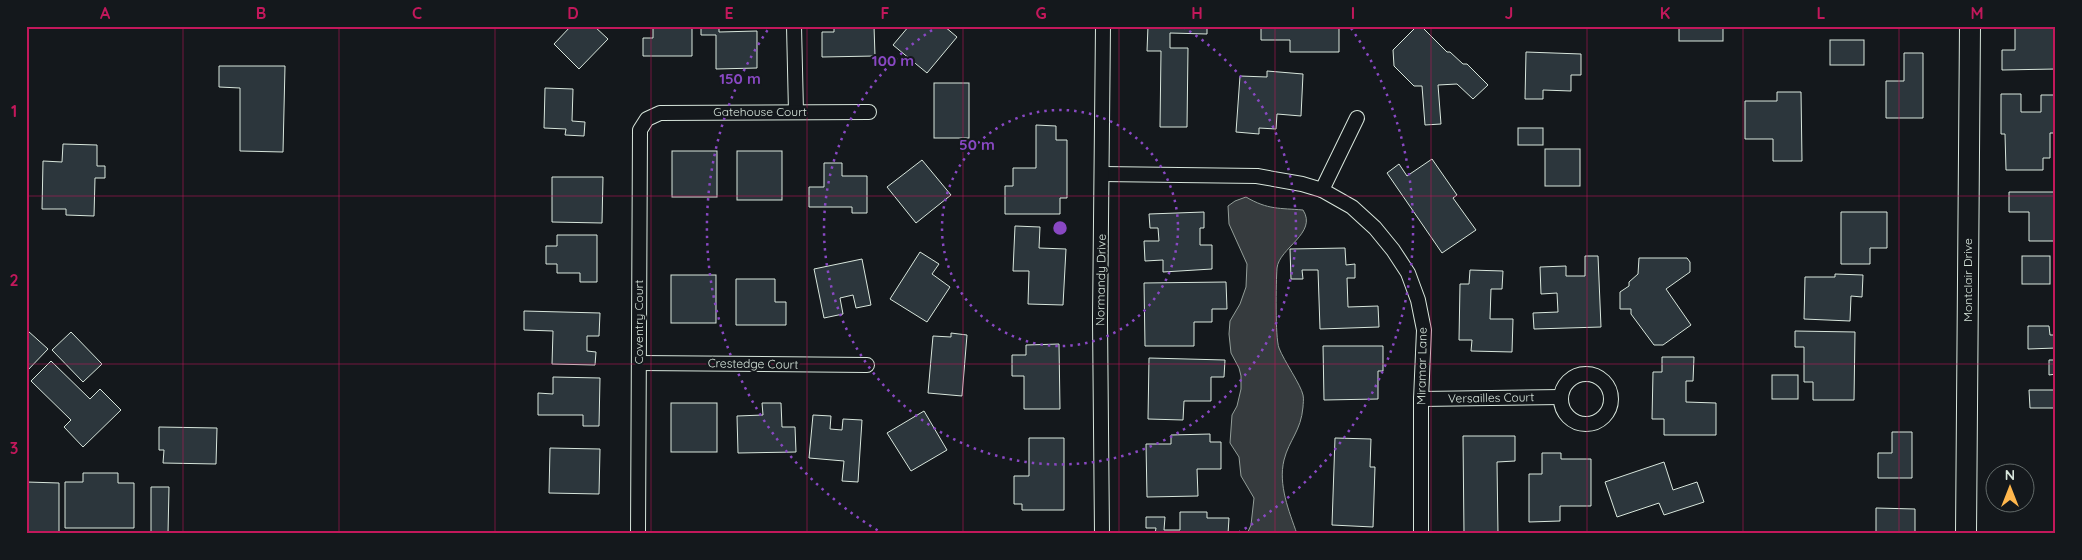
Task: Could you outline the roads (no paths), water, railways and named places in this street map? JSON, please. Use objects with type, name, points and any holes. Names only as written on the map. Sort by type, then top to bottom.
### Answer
[{"type":"street","points":[[794,26],[796,112]]},
{"type":"street","name":"Normandy Drive","points":[[1102,26],[1100,320],[1102,534]]},
{"type":"street","name":"Montclair Drive","points":[[1966,534],[1970,26]]},
{"type":"street","name":"Gatehouse Court","points":[[651,115],[660,113],[724,112],[869,112]]},
{"type":"street","name":"Coventry Court","points":[[638,534],[640,130],[646,119],[651,115]]},
{"type":"street","points":[[1322,190],[1357,118]]},
{"type":"street","name":"Miramar Lane","points":[[1102,174],[1257,176],[1302,184],[1322,190],[1352,207],[1375,228],[1393,250],[1408,273],[1418,300],[1424,330],[1421,399],[1421,534]]},
{"type":"street","name":"Crestedge Court","points":[[639,362],[867,365]]},
{"type":"street","name":"Versailles Court","points":[[1421,399],[1561,397]]}]
